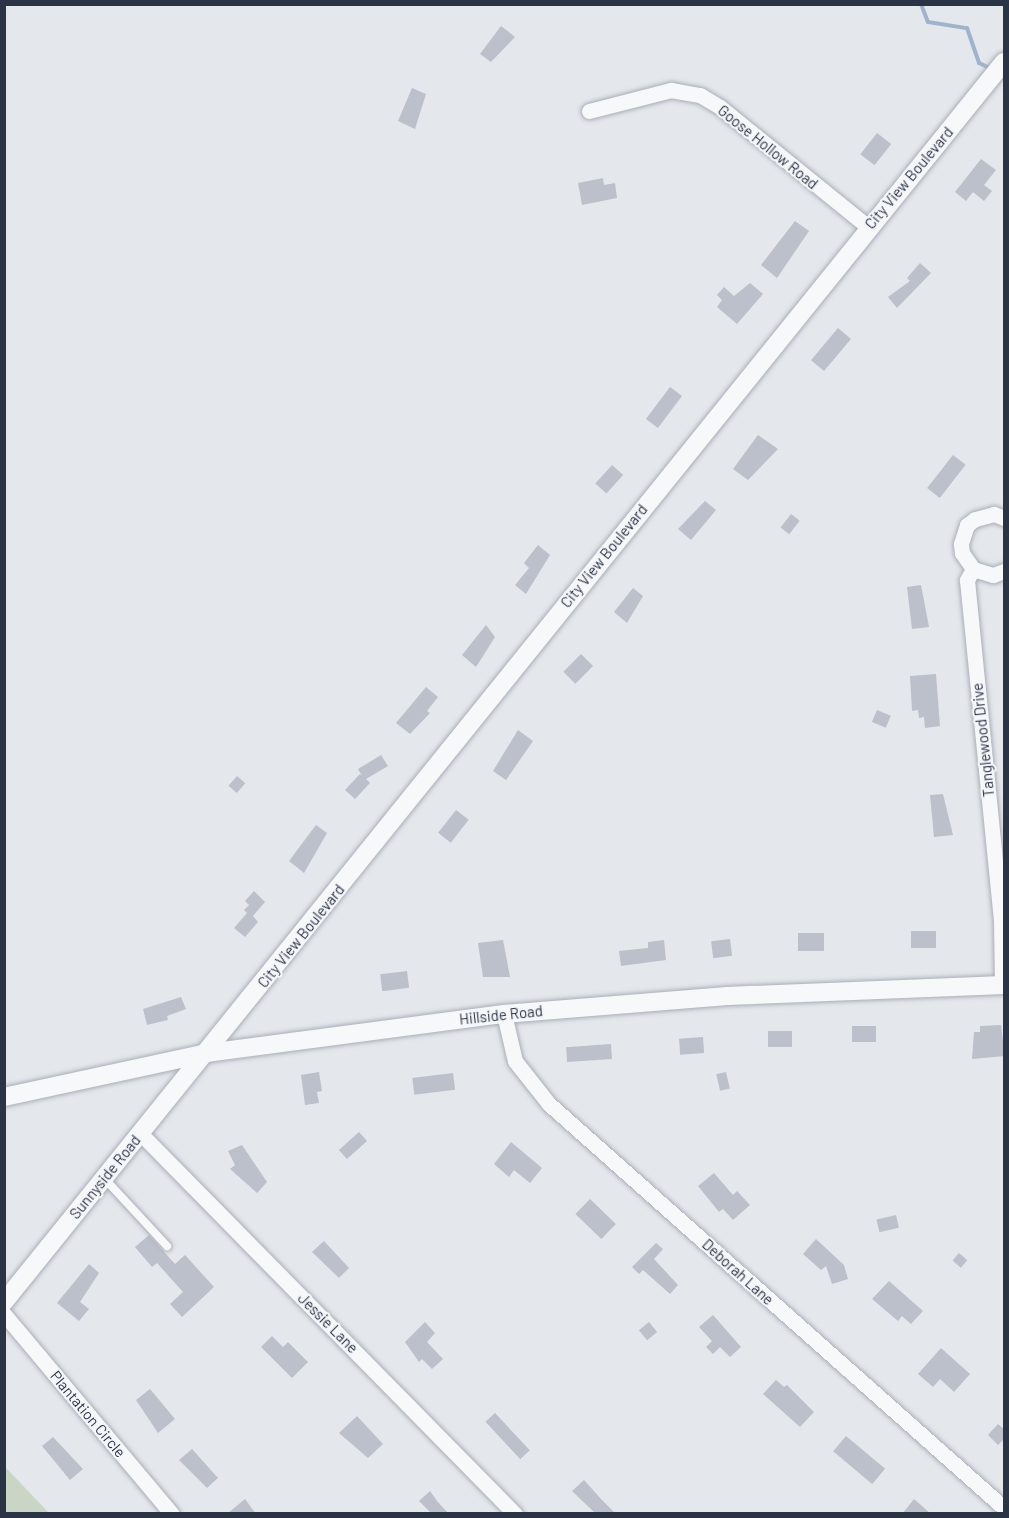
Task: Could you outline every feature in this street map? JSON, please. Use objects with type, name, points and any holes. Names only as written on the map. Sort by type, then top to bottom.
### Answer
[{"type":"street","name":"City View Boulevard","points":[[207,1053],[868,227],[1004,63]]},
{"type":"street","name":"Goose Hollow Road","points":[[589,111],[672,90],[700,95],[868,227]]},
{"type":"street","points":[[1005,518],[984,515],[967,525],[961,544],[966,562],[974,569],[993,575],[1005,571]]},
{"type":"street","name":"Tanglewood Drive","points":[[974,569],[967,580],[1001,921],[1003,985]]},
{"type":"street","name":"Hillside Road","points":[[4,1097],[207,1053],[504,1014],[727,996],[1003,985]]},
{"type":"street","name":"Deborah Lane","points":[[504,1014],[515,1061],[549,1104],[1005,1508]]},
{"type":"street","name":"Sunnyside Road","points":[[4,1302],[207,1053]]},
{"type":"street","name":"Jessie Lane","points":[[140,1133],[515,1514]]},
{"type":"street","name":"Plantation Circle","points":[[4,1314],[172,1514]]},
{"type":"lane","points":[[104,1178],[168,1246]]},
{"type":"green space","points":[[6,1468],[49,1513],[5,1513]]},
{"type":"building","points":[[501,26],[515,37],[491,62],[480,54]]},
{"type":"building","points":[[412,88],[426,94],[415,129],[398,121]]},
{"type":"building","points":[[877,133],[891,144],[875,165],[860,154]]},
{"type":"building","points":[[981,159],[996,170],[984,185],[992,191],[984,201],[973,192],[966,201],[955,192]]},
{"type":"building","points":[[603,178],[604,185],[615,183],[617,198],[582,205],[578,183]]},
{"type":"building","points":[[795,221],[809,231],[777,278],[761,265]]},
{"type":"building","points":[[920,263],[931,273],[897,308],[888,297],[910,281],[907,278]]},
{"type":"building","points":[[750,283],[763,294],[737,324],[717,307],[722,300],[717,295],[724,287],[734,296]]},
{"type":"building","points":[[838,328],[851,339],[824,371],[811,360]]},
{"type":"building","points":[[670,387],[682,396],[658,428],[646,419]]},
{"type":"building","points":[[758,435],[778,449],[748,480],[733,469]]},
{"type":"building","points":[[953,455],[966,465],[940,498],[927,488]]},
{"type":"building","points":[[612,465],[623,475],[606,494],[595,484]]},
{"type":"building","points":[[705,501],[716,510],[691,540],[678,529]]},
{"type":"building","points":[[791,514],[800,521],[789,534],[781,527]]},
{"type":"building","points":[[538,545],[550,555],[526,594],[515,585],[529,568],[524,563]]},
{"type":"building","points":[[921,585],[929,627],[912,629],[907,587]]},
{"type":"building","points":[[633,588],[643,596],[627,623],[614,612]]},
{"type":"building","points":[[486,625],[495,637],[476,667],[462,655]]},
{"type":"building","points":[[581,654],[593,666],[575,684],[563,672]]},
{"type":"building","points":[[936,674],[940,726],[925,728],[924,717],[919,718],[918,710],[912,711],[910,676]]},
{"type":"building","points":[[426,687],[438,697],[427,711],[430,713],[410,734],[396,723]]},
{"type":"building","points":[[877,710],[891,716],[886,728],[872,722]]},
{"type":"building","points":[[518,730],[533,741],[506,780],[493,771]]},
{"type":"building","points":[[381,755],[388,766],[366,779],[370,783],[355,799],[345,790],[360,774],[362,776],[358,769]]},
{"type":"building","points":[[237,776],[245,783],[237,793],[228,786]]},
{"type":"building","points":[[943,794],[953,835],[934,837],[930,795]]},
{"type":"building","points":[[456,810],[469,820],[451,843],[438,833]]},
{"type":"building","points":[[316,825],[327,833],[304,873],[289,861]]},
{"type":"building","points":[[254,891],[265,902],[253,916],[258,922],[245,937],[234,928],[247,913],[244,910],[249,905],[245,901]]},
{"type":"building","points":[[911,931],[936,931],[936,948],[911,948]]},
{"type":"building","points":[[798,933],[824,933],[824,951],[798,951]]},
{"type":"building","points":[[730,939],[732,956],[713,958],[711,941]]},
{"type":"building","points":[[503,940],[510,977],[483,977],[478,943]]},
{"type":"building","points":[[664,940],[666,960],[621,966],[619,951],[648,948],[648,942]]},
{"type":"building","points":[[407,971],[409,988],[382,991],[380,974]]},
{"type":"building","points":[[181,997],[186,1009],[167,1016],[168,1020],[147,1025],[143,1009]]},
{"type":"building","points":[[1001,1025],[1005,1056],[972,1059],[974,1032],[980,1032],[980,1026]]},
{"type":"building","points":[[852,1026],[876,1026],[876,1042],[852,1042]]},
{"type":"building","points":[[768,1031],[792,1031],[792,1047],[768,1047]]},
{"type":"building","points":[[703,1037],[704,1053],[680,1055],[679,1039]]},
{"type":"building","points":[[611,1044],[612,1059],[567,1062],[566,1047]]},
{"type":"building","points":[[319,1072],[322,1091],[317,1092],[319,1103],[305,1105],[301,1075]]},
{"type":"building","points":[[726,1072],[730,1089],[720,1091],[716,1074]]},
{"type":"building","points":[[453,1073],[455,1090],[414,1095],[412,1078]]},
{"type":"building","points":[[359,1132],[367,1141],[347,1159],[339,1150]]},
{"type":"building","points":[[511,1142],[542,1168],[530,1183],[514,1170],[509,1177],[494,1164]]},
{"type":"building","points":[[242,1145],[267,1182],[257,1193],[230,1169],[235,1165],[228,1151]]},
{"type":"building","points":[[714,1173],[733,1195],[737,1191],[750,1205],[733,1220],[723,1209],[719,1212],[698,1186]]},
{"type":"building","points":[[590,1199],[616,1224],[601,1239],[575,1214]]},
{"type":"building","points":[[896,1215],[899,1228],[879,1232],[877,1219]]},
{"type":"building","points":[[149,1235],[175,1264],[185,1255],[214,1287],[182,1317],[170,1304],[183,1292],[157,1263],[152,1267],[135,1247]]},
{"type":"building","points":[[816,1239],[844,1265],[848,1279],[832,1284],[826,1266],[821,1270],[803,1254]]},
{"type":"building","points":[[324,1241],[349,1268],[339,1278],[312,1252]]},
{"type":"building","points":[[656,1243],[663,1249],[654,1259],[678,1285],[670,1294],[643,1270],[639,1274],[632,1267]]},
{"type":"building","points":[[959,1253],[967,1260],[961,1268],[952,1261]]},
{"type":"building","points":[[89,1264],[99,1273],[80,1302],[89,1309],[79,1321],[57,1303]]},
{"type":"building","points":[[889,1281],[923,1311],[911,1324],[902,1316],[898,1321],[872,1299]]},
{"type":"building","points":[[713,1315],[741,1347],[730,1357],[720,1347],[713,1354],[706,1347],[712,1341],[699,1327]]},
{"type":"building","points":[[425,1322],[435,1333],[427,1342],[443,1359],[432,1369],[422,1359],[419,1362],[405,1342]]},
{"type":"building","points":[[649,1322],[657,1332],[647,1340],[639,1330]]},
{"type":"building","points":[[272,1336],[283,1347],[288,1342],[308,1362],[292,1378],[261,1347]]},
{"type":"building","points":[[941,1348],[970,1374],[954,1392],[940,1379],[933,1387],[918,1374]]},
{"type":"building","points":[[776,1380],[784,1387],[787,1385],[814,1412],[800,1427],[763,1394]]},
{"type":"building","points":[[150,1389],[175,1419],[158,1433],[136,1400]]},
{"type":"building","points":[[495,1413],[530,1450],[520,1459],[485,1422]]},
{"type":"building","points":[[357,1416],[383,1444],[368,1458],[339,1433]]},
{"type":"building","points":[[998,1424],[1005,1430],[1005,1438],[998,1445],[988,1435]]},
{"type":"building","points":[[846,1436],[885,1469],[872,1484],[833,1451]]},
{"type":"building","points":[[53,1437],[83,1469],[70,1480],[42,1446]]},
{"type":"building","points":[[192,1449],[218,1478],[207,1488],[179,1460]]},
{"type":"building","points":[[584,1480],[616,1514],[596,1514],[572,1491]]},
{"type":"building","points":[[430,1491],[449,1514],[432,1514],[419,1501]]},
{"type":"building","points":[[245,1499],[256,1514],[227,1514]]},
{"type":"building","points":[[914,1499],[931,1514],[902,1514]]},
{"type":"waterway","points":[[921,4],[928,22],[967,28],[979,63],[992,69]]}]
